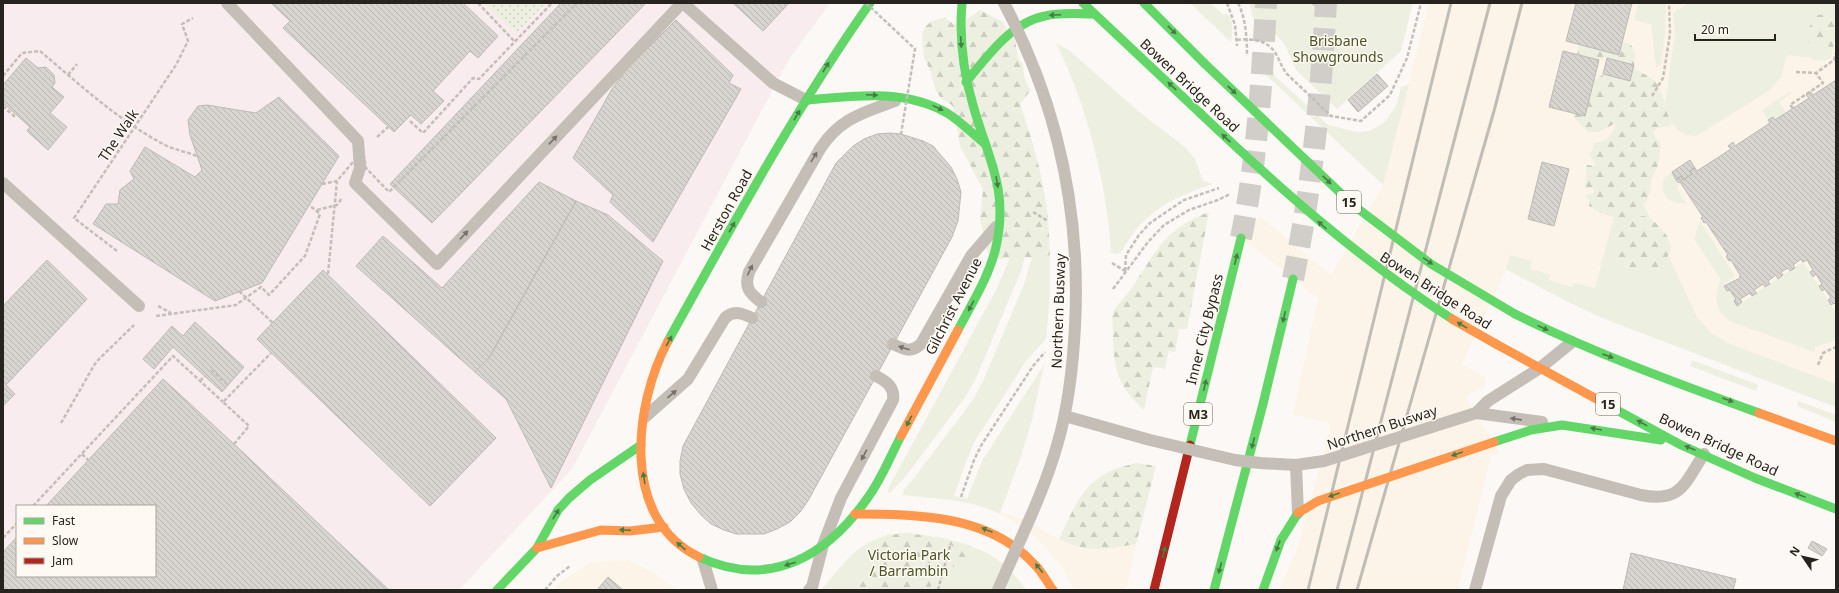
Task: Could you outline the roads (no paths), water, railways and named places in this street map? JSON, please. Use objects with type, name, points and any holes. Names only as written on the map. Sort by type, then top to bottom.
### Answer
[{"type":"main road","name":"Herston Road","points":[[823,545],[796,562],[758,570],[733,570],[703,560],[679,544],[656,515],[647,495],[642,468],[642,419],[652,376],[661,355],[775,151],[827,65],[870,3]]},
{"type":"main road","name":"Gilchrist Avenue","points":[[823,545],[855,514],[872,491],[978,294],[994,256],[1000,223],[998,183],[966,82],[960,38],[962,3]]},
{"type":"main road","name":"Bowen Bridge Road","points":[[1083,3],[1200,113],[1351,250],[1413,295],[1496,344],[1676,442],[1755,478],[1836,509]]},
{"type":"main road","name":"Bowen Bridge Road","points":[[1144,3],[1204,63],[1353,205],[1373,222],[1433,265],[1475,292],[1515,314],[1572,342],[1836,441]]},
{"type":"main road","points":[[966,82],[1004,39],[1023,24],[1048,16],[1094,14]]},
{"type":"main road","points":[[806,100],[871,94],[922,102],[947,113],[986,145]]},
{"type":"main road","name":"Inner City Bypass","points":[[1154,590],[1241,238]]},
{"type":"main road","points":[[1214,590],[1263,404],[1293,279]]},
{"type":"main road","points":[[1263,590],[1284,531],[1298,513],[1318,501],[1531,430],[1555,426],[1586,428],[1676,442]]},
{"type":"main road","points":[[497,590],[537,548],[558,510],[569,498],[590,480],[641,445]]},
{"type":"main road","points":[[855,514],[898,514],[943,518],[986,529],[1020,550],[1038,567],[1053,590]]},
{"type":"main road","points":[[537,548],[601,530],[630,530],[664,527]]},
{"type":"lane","points":[[227,3],[358,141],[360,168],[355,183],[437,264],[683,3],[765,77],[786,91],[806,100]]},
{"type":"lane","name":"Northern Busway","points":[[998,590],[1050,468],[1065,416],[1073,363],[1077,293],[1076,251],[1071,208],[1061,153],[1041,85],[1025,44],[1004,3]]},
{"type":"lane","points":[[761,302],[747,289],[747,278],[749,272],[822,145],[832,133],[853,116],[901,98]]},
{"type":"lane","points":[[3,182],[139,306]]},
{"type":"lane","points":[[894,344],[908,350],[912,350],[921,344],[971,256],[1000,223]]},
{"type":"lane","points":[[642,419],[688,379],[725,318],[732,313],[740,313],[752,318]]},
{"type":"lane","name":"Northern Busway","points":[[1476,413],[1488,401],[1540,368],[1572,342]]},
{"type":"lane","points":[[809,590],[812,587],[823,545],[841,498],[893,400],[893,391],[891,387],[888,383],[876,376]]},
{"type":"lane","name":"Northern Busway","points":[[1065,416],[1150,440],[1235,460],[1296,465],[1324,461],[1476,413],[1555,426]]},
{"type":"lane","points":[[1475,590],[1501,496],[1511,480],[1519,474],[1527,470],[1544,470],[1640,495],[1665,498],[1679,490],[1704,454]]},
{"type":"lane","points":[[1296,465],[1298,513]]},
{"type":"lane","points":[[703,560],[712,590]]},
{"type":"tunnel","points":[[1241,238],[1247,209],[1255,151],[1261,92],[1266,3]]},
{"type":"tunnel","points":[[1293,279],[1300,245],[1315,141],[1326,3]]},
{"type":"railway","points":[[1308,590],[1451,3]]},
{"type":"railway","points":[[1337,590],[1490,3]]},
{"type":"railway","points":[[1357,590],[1494,111],[1522,3]]},
{"type":"park label","name":"Brisbane Showgrounds","points":[[1338,48]]},
{"type":"park label","name":"Victoria Park / Barrambin","points":[[909,562]]}]
